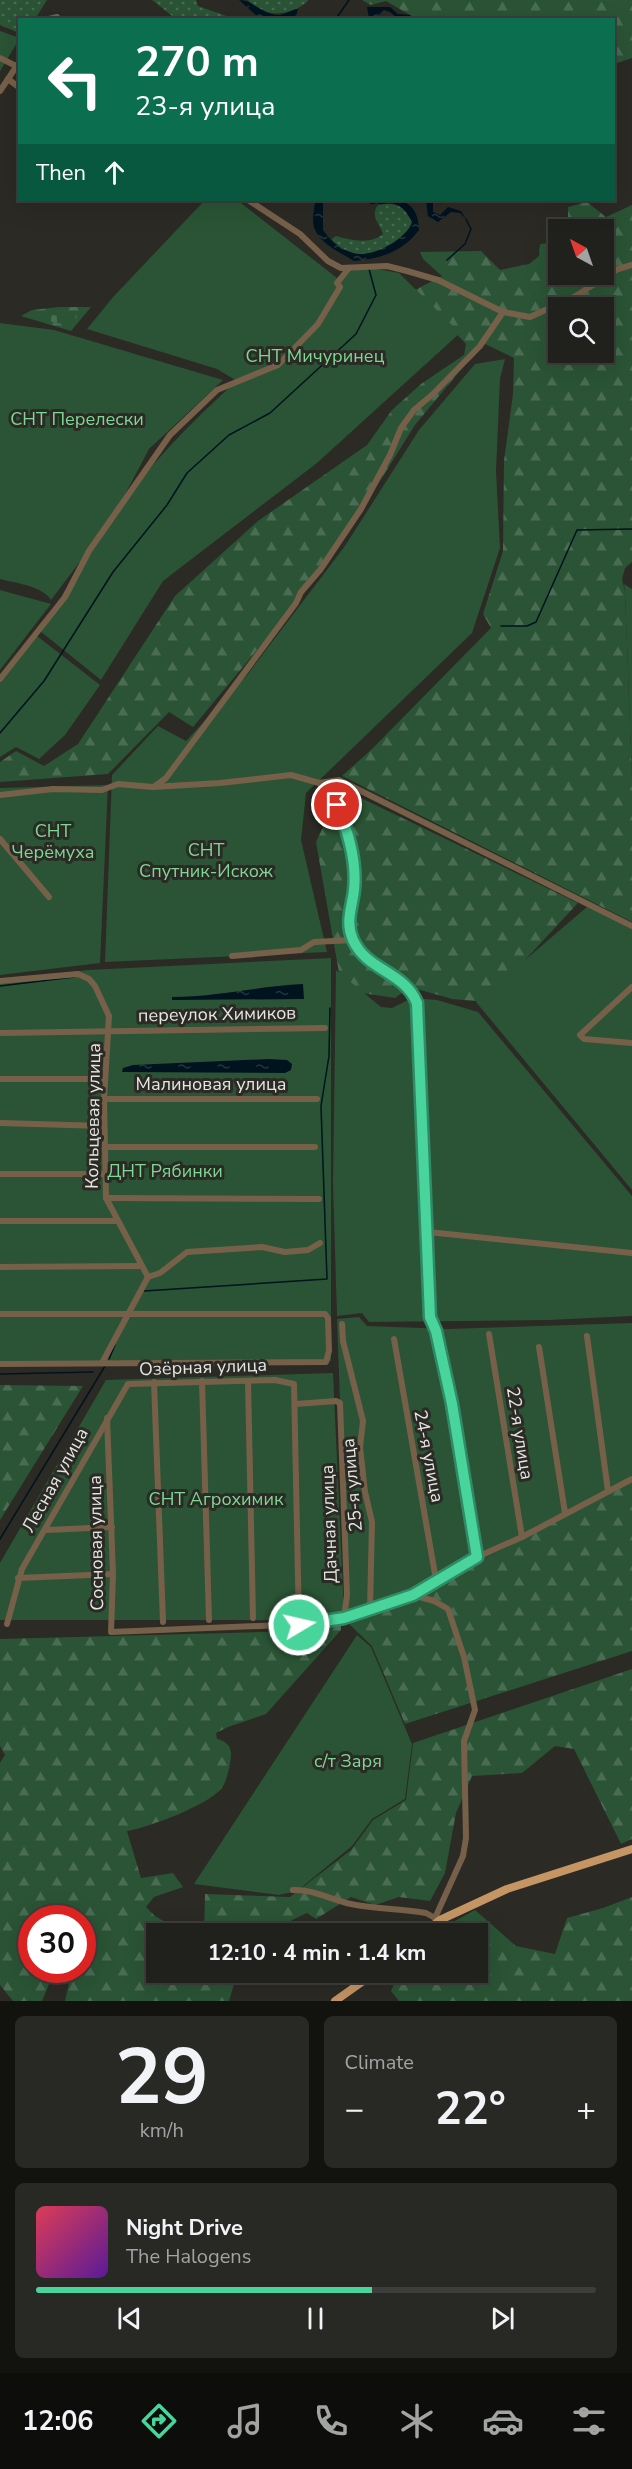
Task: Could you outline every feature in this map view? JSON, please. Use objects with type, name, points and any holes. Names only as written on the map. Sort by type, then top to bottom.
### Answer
[{"type":"main road","points":[[433,1923],[515,1886],[632,1849]]},
{"type":"main road","points":[[335,2001],[360,1983]]},
{"type":"street","points":[[0,58],[18,64],[0,91]]},
{"type":"street","points":[[8,79],[18,86]]},
{"type":"street","points":[[250,201],[300,234],[336,266],[341,268],[387,266],[407,271],[438,280],[503,312],[530,317],[574,297],[618,269],[632,265]]},
{"type":"street","points":[[0,679],[65,597],[89,551],[170,435],[217,390],[278,365],[318,324],[340,287],[337,283],[336,266]]},
{"type":"street","points":[[337,283],[349,268]]},
{"type":"street","points":[[154,786],[166,778],[296,603],[301,592],[320,570],[361,509],[407,419],[474,353],[503,312]]},
{"type":"street","points":[[0,795],[53,789],[102,790],[118,784],[154,786],[220,783],[291,775],[319,783],[332,794],[353,854],[355,889],[348,921],[353,940],[362,954],[379,968],[410,987],[417,1003],[430,1317],[436,1331],[452,1404],[477,1557]]},
{"type":"street","points":[[319,783],[339,780],[632,926]]},
{"type":"street","points":[[0,839],[50,897]]},
{"type":"street","points":[[232,956],[301,950],[314,942],[353,940]]},
{"type":"street","name":"Кольцевая улица","points":[[0,981],[78,974],[84,976],[95,986],[107,1008],[110,1030],[104,1099],[106,1198],[148,1277]]},
{"type":"street","points":[[632,987],[580,1035],[584,1039],[632,1043]]},
{"type":"street","name":"переулок Химиков","points":[[0,1033],[325,1028]]},
{"type":"street","points":[[0,1079],[105,1079]]},
{"type":"street","name":"Малиновая улица","points":[[104,1099],[317,1099]]},
{"type":"street","points":[[0,1123],[104,1126]]},
{"type":"street","points":[[105,1147],[315,1147]]},
{"type":"street","points":[[0,1174],[105,1174]]},
{"type":"street","points":[[106,1198],[319,1199]]},
{"type":"street","points":[[0,1221],[117,1221]]},
{"type":"street","points":[[428,1232],[632,1253]]},
{"type":"street","points":[[102,1363],[148,1277],[160,1273],[187,1252],[262,1247],[285,1252],[308,1250],[320,1243]]},
{"type":"street","points":[[0,1267],[141,1266]]},
{"type":"street","points":[[0,1314],[126,1316],[325,1314],[328,1318],[329,1351],[326,1362],[0,1364]]},
{"type":"street","name":"25-я улица","points":[[342,1324],[343,1341],[363,1421],[360,1447],[365,1492],[372,1522],[370,1610]]},
{"type":"street","name":"22-я улица","points":[[489,1334],[522,1537]]},
{"type":"street","points":[[587,1336],[608,1491]]},
{"type":"street","name":"24-я улица","points":[[394,1339],[404,1408],[436,1580]]},
{"type":"street","points":[[538,1347],[565,1513]]},
{"type":"street","points":[[201,1381],[209,1620]]},
{"type":"street","name":"Озёрная улица","points":[[107,1418],[128,1384],[201,1381],[288,1382],[294,1384],[299,1625]]},
{"type":"street","points":[[248,1381],[253,1618]]},
{"type":"street","points":[[154,1382],[163,1622]]},
{"type":"street","name":"Дачная улица","points":[[296,1404],[336,1401],[340,1403],[347,1595],[344,1618]]},
{"type":"street","name":"Сосновая улица","points":[[107,1418],[113,1574],[111,1632],[299,1625]]},
{"type":"street","name":"Лесная улица","points":[[7,1624],[18,1578],[107,1418]]},
{"type":"street","points":[[299,1625],[344,1618],[413,1595],[477,1557],[522,1537],[632,1479]]},
{"type":"street","points":[[46,1527],[47,1530],[112,1527]]},
{"type":"street","points":[[18,1578],[113,1574]]},
{"type":"street","points":[[293,1890],[313,1892],[356,1905],[426,1913],[436,1920],[463,1856],[466,1838],[464,1741],[475,1710],[467,1669],[448,1609],[434,1601],[413,1595]]},
{"type":"green space","points":[[0,0],[47,0],[36,18],[18,18],[18,33],[0,25]]},
{"type":"green space","points":[[152,0],[196,0],[198,6],[232,18],[175,18]]},
{"type":"green space","points":[[248,0],[308,1],[294,10],[270,13],[254,6]]},
{"type":"green space","points":[[362,0],[632,0],[632,58],[615,64],[615,18],[409,18],[410,15],[386,1],[371,5]]},
{"type":"green space","points":[[0,31],[18,37],[18,41],[0,71]]},
{"type":"green space","name":"СНТ Мичуринец","points":[[204,201],[238,201],[337,278],[355,265],[399,273],[460,333],[317,463],[163,581],[101,680],[40,631],[132,491],[168,448],[237,381],[217,369],[87,329],[114,296]]},
{"type":"green space","points":[[587,202],[606,217],[632,205],[632,562],[625,568],[622,579],[625,592],[632,778],[632,922],[342,776],[373,748],[491,628],[483,614],[503,551],[504,461],[513,394],[514,358],[483,343],[415,425],[326,567],[193,727],[169,712],[108,774],[0,782],[0,762],[16,751],[44,766],[78,744],[175,596],[258,521],[367,445],[392,410],[421,384],[464,355],[466,344],[415,290],[442,276],[423,259],[420,252],[481,251],[500,270],[529,264],[539,256],[540,244],[548,243],[548,285],[614,285],[614,219],[568,219],[568,207]]},
{"type":"green space","points":[[389,203],[405,208],[413,222],[397,241],[371,253],[355,254],[331,240],[336,236],[366,241],[383,234],[375,212],[379,204]]},
{"type":"green space","points":[[91,307],[71,331],[21,316],[32,310]]},
{"type":"green space","points":[[79,311],[72,326],[48,321],[47,313]]},
{"type":"green space","name":"СНТ Перелески","points":[[0,323],[54,330],[223,380],[149,449],[112,519],[51,600],[35,588],[0,579]]},
{"type":"green space","name":"СНТ Спутник-Искож","points":[[505,359],[500,379],[496,471],[500,548],[472,633],[306,793],[301,840],[327,952],[105,962],[112,775],[158,726],[186,741],[247,675],[345,546],[419,430],[475,364]]},
{"type":"green space","points":[[624,584],[632,589],[632,778],[625,592]]},
{"type":"green space","points":[[0,590],[51,604],[0,670]]},
{"type":"green space","points":[[37,636],[100,685],[65,735],[39,759],[16,747],[0,757],[0,683]]},
{"type":"green space","points":[[332,784],[578,903],[486,1002],[452,999],[410,987],[395,998],[342,990],[316,842],[325,823],[326,798]]},
{"type":"green space","name":"СНТ Черёмуха","points":[[108,785],[100,963],[0,975],[0,788]]},
{"type":"green space","points":[[588,906],[632,929],[632,1190],[476,1002]]},
{"type":"green space","name":"ДНТ Рябинки","points":[[331,958],[331,1361],[0,1366],[0,980],[88,970]]},
{"type":"green space","points":[[336,970],[381,1007],[392,1008],[412,998],[437,1000],[478,1012],[632,1196],[632,1316],[549,1320],[369,1322],[362,1313],[337,1316],[333,1184]]},
{"type":"green space","points":[[359,1317],[367,1326],[448,1329],[632,1323],[632,1482],[410,1597],[348,1623],[337,1319]]},
{"type":"green space","name":"СНТ Агрохимик","points":[[333,1373],[344,1612],[304,1620],[0,1620],[0,1563],[106,1380]]},
{"type":"green space","points":[[0,1385],[83,1386],[0,1520]]},
{"type":"green space","points":[[632,1482],[632,1651],[405,1724],[372,1646],[348,1623],[410,1597]]},
{"type":"green space","points":[[341,1623],[341,1630],[266,1714],[216,1733],[217,1739],[225,1742],[231,1751],[226,1780],[217,1793],[179,1814],[127,1831],[141,1878],[173,1873],[183,1887],[154,1897],[146,1907],[167,1923],[146,1923],[146,1983],[235,1983],[229,2001],[65,2001],[69,1983],[96,1983],[96,1905],[18,1905],[18,1983],[50,1983],[42,2001],[13,2001],[0,1985],[0,1763],[5,1755],[0,1746],[0,1639],[299,1631]]},
{"type":"green space","name":"с/т Заря","points":[[357,1635],[371,1647],[412,1744],[405,1799],[372,1819],[352,1846],[297,1891],[279,1895],[194,1884]]},
{"type":"green space","points":[[632,1669],[632,1839],[621,1844],[574,1749],[555,1746],[522,1773],[472,1776],[456,1813],[445,1873],[430,1901],[399,1897],[375,1905],[351,1897],[316,1919],[307,1913],[289,1923],[204,1923],[205,1894],[290,1897],[351,1850],[373,1820],[406,1800],[413,1743]]},
{"type":"green space","points":[[632,1897],[632,2001],[399,2001],[391,1991],[395,1983],[488,1983],[488,1923],[451,1923],[475,1910],[516,1946],[555,1954],[567,1918]]},
{"type":"water","points":[[239,0],[279,15],[298,9],[297,18],[258,17]]},
{"type":"water","points":[[367,7],[390,7],[398,14],[411,15],[410,18],[397,18],[384,10],[375,18],[369,18]]},
{"type":"water","points":[[315,201],[323,201],[323,230],[336,244],[360,254],[378,250],[396,241],[412,222],[400,206],[376,205],[366,201],[402,201],[409,204],[418,218],[419,230],[406,244],[390,253],[354,261],[322,240],[317,234],[313,220]]},
{"type":"water","points":[[426,201],[433,201],[433,212],[440,215],[448,207],[461,211],[466,219],[460,213],[451,212],[438,222],[428,216]]},
{"type":"water","points":[[303,984],[304,999],[172,1000],[172,997]]},
{"type":"water","points":[[287,1060],[292,1064],[291,1070],[285,1073],[122,1072],[123,1068],[133,1065]]},
{"type":"waterway","points":[[336,18],[349,0]]},
{"type":"waterway","points":[[447,260],[465,244],[471,229],[466,219]]},
{"type":"waterway","points":[[0,733],[44,681],[113,572],[167,505],[187,473],[229,435],[270,413],[356,334],[376,295],[369,269]]},
{"type":"waterway","points":[[501,626],[527,626],[536,622],[577,530],[632,529]]},
{"type":"waterway","points":[[0,986],[74,977]]},
{"type":"waterway","points":[[144,1291],[327,1279],[321,1106],[329,1056],[330,1008]]},
{"type":"waterway","points":[[109,1359],[115,1345]]},
{"type":"waterway","points":[[0,1539],[105,1366]]},
{"type":"waterway","points":[[0,1374],[93,1372]]},
{"type":"route","points":[[299,1625],[344,1618],[413,1595],[477,1557],[452,1404],[436,1331],[430,1317],[417,1003],[410,987],[379,968],[362,954],[353,940],[348,921],[355,889],[353,854],[337,805]]}]
